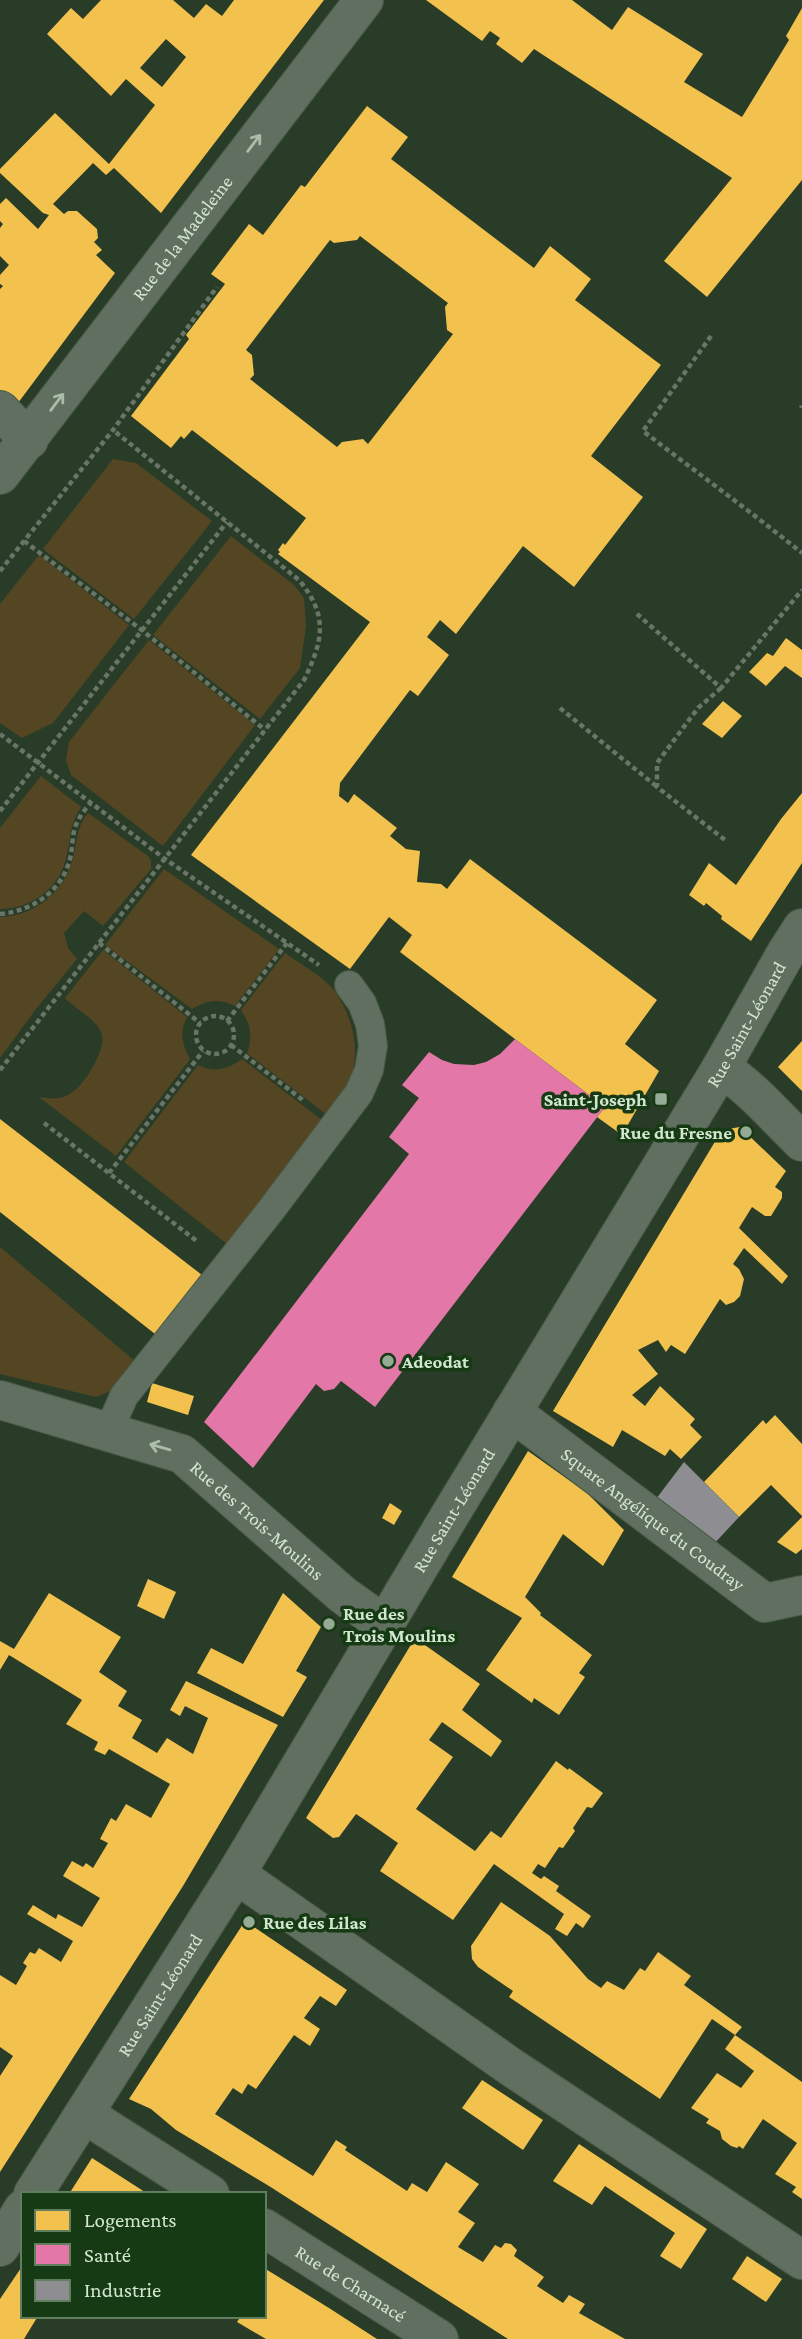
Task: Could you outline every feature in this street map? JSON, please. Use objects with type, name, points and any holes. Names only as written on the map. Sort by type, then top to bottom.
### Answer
[{"type":"street","name":"Rue de la Madeleine","points":[[0,475],[364,0]]},
{"type":"street","points":[[0,410],[29,440]]},
{"type":"street","name":"Rue Saint-Léonard","points":[[34,2192],[236,1874],[721,1068],[802,928]]},
{"type":"street","points":[[721,1068],[740,1080],[752,1095],[802,1142]]},
{"type":"street","name":"Rue des Trois-Moulins","points":[[0,1400],[182,1454],[342,1595],[385,1625]]},
{"type":"street","name":"Square Angélique du Coudray","points":[[513,1412],[765,1602],[802,1595]]},
{"type":"street","points":[[236,1874],[511,2067],[802,2260]]},
{"type":"street","points":[[84,2114],[207,2192]]},
{"type":"street","points":[[0,2246],[21,2212]]},
{"type":"street","name":"Rue de Charnacé","points":[[266,2229],[439,2339]]},
{"type":"lane","points":[[108,1432],[124,1396],[359,1093],[369,1070],[373,1046],[362,1003],[349,985]]},
{"type":"path","points":[[0,571],[113,429],[217,287]]},
{"type":"path","points":[[711,336],[643,430],[802,553]]},
{"type":"path","points":[[0,1069],[304,680],[320,643],[317,607],[299,580],[113,429]]},
{"type":"path","points":[[0,811],[227,522]]},
{"type":"path","points":[[24,541],[143,631],[265,730]]},
{"type":"path","points":[[657,787],[657,763],[698,708],[721,688],[802,590]]},
{"type":"path","points":[[637,614],[721,688]]},
{"type":"path","points":[[561,708],[725,840]]},
{"type":"path","points":[[0,734],[165,859],[349,985]]},
{"type":"path","points":[[0,914],[21,911],[36,904],[61,882],[67,868],[77,822],[91,803]]},
{"type":"path","points":[[99,943],[200,1024]]},
{"type":"path","points":[[227,1021],[287,943]]},
{"type":"path","points":[[212,1017],[227,1021],[234,1036],[231,1045],[220,1054],[204,1051],[195,1036],[200,1024],[212,1017]]},
{"type":"path","points":[[231,1045],[336,1125]]},
{"type":"path","points":[[109,1173],[204,1051]]},
{"type":"path","points":[[44,1123],[228,1265]]},
{"type":"shaded area","points":[[113,459],[136,463],[212,521],[134,619],[43,549]]},
{"type":"shaded area","points":[[231,536],[294,585],[304,598],[306,626],[300,668],[260,719],[153,635]]},
{"type":"shaded area","points":[[39,555],[129,625],[53,723],[22,738],[0,723],[0,604]]},
{"type":"shaded area","points":[[149,640],[255,725],[163,846],[71,775],[66,760],[69,742]]},
{"type":"shaded area","points":[[41,776],[81,807],[74,822],[64,865],[54,883],[39,897],[21,906],[0,909],[0,828]]},
{"type":"shaded area","points":[[88,813],[148,856],[151,869],[103,926],[84,911],[64,933],[68,948],[77,959],[0,1058],[0,917],[26,912],[38,906],[57,889],[70,867],[80,827]]},
{"type":"shaded area","points":[[164,869],[279,949],[235,1006],[213,1001],[192,1009],[105,945]]},
{"type":"shaded area","points":[[103,950],[187,1017],[182,1038],[190,1059],[116,1156],[39,1097],[60,1098],[77,1089],[98,1056],[101,1032],[90,1018],[65,998]]},
{"type":"shaded area","points":[[285,953],[333,989],[350,1022],[355,1047],[352,1072],[346,1087],[327,1115],[247,1053],[250,1031],[241,1010]]},
{"type":"shaded area","points":[[242,1059],[322,1120],[227,1244],[124,1162],[198,1065],[221,1069]]},
{"type":"shaded area","points":[[0,1247],[136,1362],[113,1392],[96,1397],[0,1374]]},
{"type":"building: Logements","points":[[101,0],[173,0],[194,18],[206,4],[222,16],[234,0],[324,0],[161,213],[114,168],[106,175],[93,163],[53,204],[64,214],[77,211],[97,229],[98,238],[94,242],[102,250],[96,255],[115,273],[15,407],[0,391],[0,289],[3,286],[0,284],[0,275],[9,265],[0,256],[0,228],[3,224],[0,221],[0,204],[6,198],[38,229],[49,215],[43,213],[0,173],[0,169],[55,113],[109,164],[155,105],[126,79],[111,96],[47,34],[71,8],[83,19]],"holes":[[[166,39],[186,57],[162,87],[140,68]]]},
{"type":"building: Logements","points":[[426,0],[572,0],[612,30],[628,7],[703,54],[684,82],[742,117],[789,40],[786,36],[802,8],[802,180],[707,297],[664,261],[732,178],[534,49],[522,63],[496,44],[500,38],[490,31],[482,41]]},
{"type":"building: Logements","points":[[367,106],[408,137],[391,159],[534,268],[550,246],[591,279],[575,300],[661,365],[591,456],[643,497],[574,587],[523,546],[456,634],[440,620],[427,637],[449,655],[418,696],[410,690],[340,783],[339,796],[348,803],[354,794],[397,828],[390,836],[406,849],[420,851],[417,882],[441,884],[447,889],[470,859],[657,1000],[625,1044],[659,1071],[622,1135],[597,1117],[605,1107],[400,952],[412,935],[389,917],[350,969],[191,855],[370,622],[278,554],[283,543],[285,545],[306,518],[192,430],[184,439],[181,436],[171,448],[131,416],[189,339],[186,335],[225,284],[211,274],[249,224],[263,235],[301,185],[305,187]],"holes":[[[360,236],[448,303],[445,307],[447,330],[453,334],[368,444],[363,439],[342,442],[337,447],[250,379],[254,375],[252,355],[246,350],[330,240],[334,243],[357,240]]]},
{"type":"building: Logements","points":[[786,638],[802,650],[802,678],[785,666],[766,686],[749,672],[767,653],[773,656]]},
{"type":"building: Logements","points":[[723,701],[742,716],[722,738],[702,724]]},
{"type":"building: Logements","points":[[802,793],[802,863],[751,941],[721,919],[722,916],[706,903],[704,906],[689,895],[709,863],[736,885]]},
{"type":"building: Logements","points":[[802,1041],[802,1091],[778,1067]]},
{"type":"building: Logements","points":[[0,1119],[202,1275],[155,1334],[0,1212]]},
{"type":"building: Logements","points":[[740,1127],[786,1171],[775,1187],[782,1192],[782,1198],[771,1216],[765,1216],[752,1207],[739,1228],[788,1276],[782,1284],[744,1248],[733,1264],[744,1279],[740,1296],[726,1305],[720,1299],[685,1354],[671,1345],[666,1352],[658,1340],[638,1350],[658,1374],[632,1395],[645,1406],[660,1386],[695,1419],[690,1425],[702,1437],[681,1459],[670,1449],[665,1456],[622,1430],[613,1447],[553,1411],[722,1130]]},
{"type":"building: Logements","points":[[152,1383],[194,1396],[188,1415],[147,1402]]},
{"type":"building: Logements","points":[[775,1415],[802,1444],[802,1516],[771,1485],[739,1517],[704,1482],[763,1420],[766,1424]]},
{"type":"building: Logements","points":[[528,1451],[587,1493],[624,1530],[603,1566],[563,1534],[525,1597],[540,1615],[592,1655],[579,1673],[585,1677],[559,1715],[534,1698],[532,1703],[486,1670],[522,1618],[452,1577]]},
{"type":"building: Logements","points":[[390,1503],[402,1511],[394,1525],[382,1518]]},
{"type":"building: Logements","points":[[802,1517],[802,1549],[796,1554],[777,1542]]},
{"type":"building: Logements","points":[[148,1579],[176,1592],[164,1619],[137,1606]]},
{"type":"building: Logements","points":[[49,1593],[121,1637],[99,1672],[127,1691],[118,1706],[142,1720],[132,1738],[157,1753],[167,1738],[193,1754],[208,1718],[185,1706],[180,1716],[170,1710],[186,1681],[278,1725],[183,1886],[0,2172],[0,2076],[13,2056],[0,2047],[0,1975],[16,1985],[27,1966],[23,1963],[30,1952],[35,1954],[39,1948],[61,1962],[73,1941],[27,1914],[33,1905],[56,1919],[58,1914],[82,1927],[100,1898],[63,1876],[72,1861],[83,1867],[86,1863],[93,1868],[108,1843],[100,1839],[111,1818],[116,1821],[126,1804],[151,1818],[170,1784],[109,1749],[105,1755],[94,1750],[98,1742],[66,1724],[82,1700],[9,1655],[0,1670],[0,1641],[14,1649]]},
{"type":"building: Logements","points":[[283,1593],[321,1627],[296,1671],[307,1677],[283,1717],[197,1673],[211,1648],[243,1664]]},
{"type":"building: Logements","points":[[415,1638],[480,1684],[462,1710],[502,1741],[491,1757],[442,1722],[429,1740],[453,1757],[416,1809],[475,1851],[491,1831],[501,1838],[556,1761],[603,1793],[592,1808],[587,1807],[563,1848],[559,1847],[545,1868],[538,1864],[532,1873],[541,1879],[544,1876],[559,1886],[556,1891],[591,1916],[583,1928],[576,1923],[567,1936],[555,1929],[564,1914],[494,1864],[453,1920],[380,1871],[398,1843],[362,1818],[356,1814],[339,1837],[333,1838],[306,1818]]},
{"type":"building: Logements","points":[[501,1902],[550,1936],[588,1979],[601,1988],[607,1981],[624,1990],[640,1968],[645,1971],[658,1952],[691,1976],[684,1985],[742,2027],[735,2035],[712,2019],[660,2099],[509,1997],[513,1991],[478,1967],[472,1959],[471,1946]]},
{"type":"building: Logements","points":[[245,1921],[347,1990],[336,2006],[320,1996],[304,2018],[320,2029],[310,2046],[294,2035],[256,2089],[248,2084],[242,2094],[233,2088],[215,2114],[313,2176],[336,2140],[347,2147],[345,2150],[407,2191],[412,2183],[427,2192],[446,2162],[479,2184],[458,2212],[475,2223],[458,2247],[483,2262],[495,2245],[501,2248],[505,2243],[511,2244],[517,2250],[514,2256],[544,2277],[537,2286],[563,2303],[569,2295],[585,2304],[579,2313],[625,2339],[508,2339],[269,2186],[176,2130],[151,2109],[129,2099]]},
{"type":"building: Logements","points":[[735,2035],[802,2082],[802,2199],[792,2192],[796,2187],[775,2174],[797,2143],[763,2119],[743,2149],[739,2146],[737,2148],[722,2139],[720,2131],[706,2123],[709,2119],[691,2108],[717,2073],[741,2088],[754,2071],[725,2049]]},
{"type":"building: Logements","points":[[482,2080],[543,2120],[523,2150],[462,2108]]},
{"type":"building: Logements","points":[[579,2144],[707,2229],[681,2269],[660,2256],[675,2233],[605,2186],[592,2205],[553,2181]]},
{"type":"building: Logements","points":[[92,2158],[145,2192],[70,2192]]},
{"type":"building: Logements","points":[[747,2256],[782,2279],[766,2302],[732,2279]]},
{"type":"building: Logements","points":[[21,2268],[21,2318],[37,2318],[24,2339],[0,2339],[0,2299]]},
{"type":"building: Logements","points":[[266,2269],[377,2339],[266,2339],[237,2322],[240,2318],[266,2318]]},
{"type":"building: Santé","points":[[515,1039],[605,1107],[375,1407],[341,1381],[334,1389],[324,1391],[316,1384],[253,1468],[204,1422],[409,1154],[389,1137],[419,1098],[402,1085],[429,1052],[454,1064],[474,1065],[500,1054]]},
{"type":"building: Industrie","points":[[684,1462],[739,1517],[712,1546],[656,1499]]},
{"type":"place","name":"Saint-Joseph","points":[[661,1099]]},
{"type":"place","name":"Rue du Fresne","points":[[746,1132]]},
{"type":"place","name":"Adeodat","points":[[388,1361]]},
{"type":"place","name":"Rue des Trois Moulins","points":[[329,1624]]},
{"type":"place","name":"Rue des Lilas","points":[[249,1922]]}]
